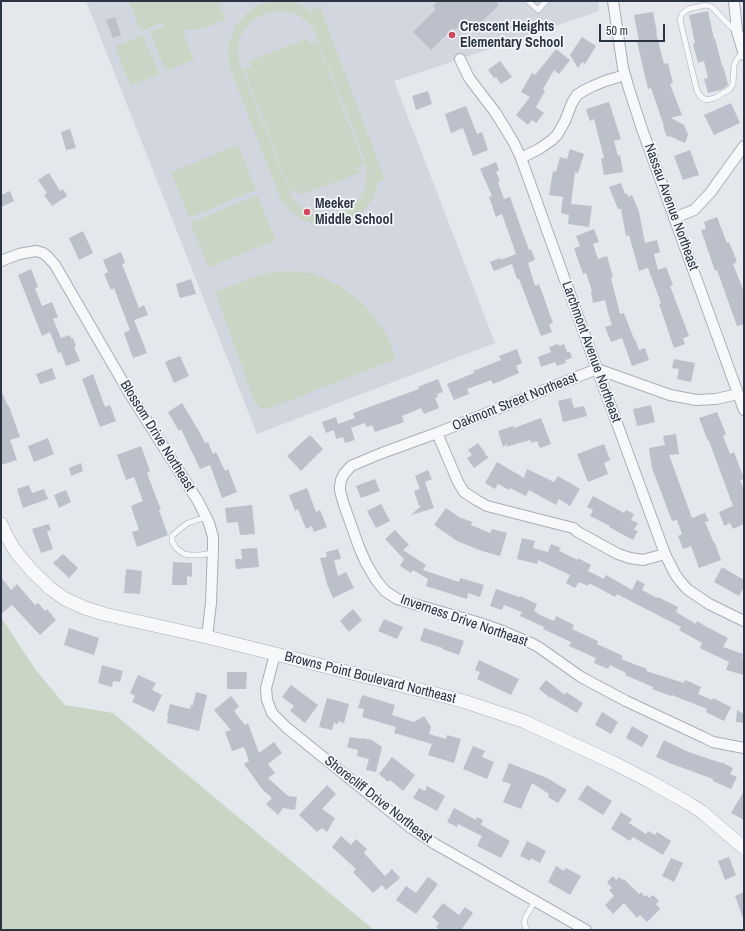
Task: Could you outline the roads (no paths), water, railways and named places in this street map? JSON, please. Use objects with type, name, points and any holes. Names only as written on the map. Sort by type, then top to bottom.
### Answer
[{"type":"street","name":"Nassau Avenue Northeast","points":[[613,1],[625,75],[642,129],[744,410]]},
{"type":"street","points":[[734,1],[736,31],[744,54]]},
{"type":"street","name":"Larchmont Avenue Northeast","points":[[460,59],[469,78],[495,112],[514,143],[521,158],[665,554],[675,574],[687,590],[709,604],[744,621]]},
{"type":"street","points":[[521,158],[539,149],[557,135],[577,95],[599,84],[625,75]]},
{"type":"street","points":[[674,218],[694,210],[710,193],[744,146]]},
{"type":"street","name":"Blossom Drive Northeast","points":[[1,261],[28,252],[36,251],[48,257],[55,265],[131,396],[191,490],[206,517],[213,537],[211,603],[207,637]]},
{"type":"street","points":[[597,369],[670,395],[696,400],[716,399],[738,394]]},
{"type":"street","name":"Oakmont Street Northeast","points":[[344,474],[351,466],[382,453],[437,433],[597,369]]},
{"type":"street","points":[[437,433],[458,482],[464,492],[487,506],[573,528],[618,554],[630,558],[644,560],[665,554]]},
{"type":"street","name":"Inverness Drive Northeast","points":[[344,474],[340,491],[359,547],[372,574],[385,591],[397,599],[480,623],[533,644],[581,677],[626,700],[713,742],[744,748]]},
{"type":"street","name":"Browns Point Boulevard Northeast","points":[[1,524],[16,552],[32,571],[51,589],[65,599],[85,608],[104,614],[207,637],[455,699],[496,711],[523,721],[649,781],[702,812],[744,848]]},
{"type":"street","name":"Shorecliff Drive Northeast","points":[[275,654],[266,688],[267,700],[272,714],[287,728],[411,828],[435,844],[586,930]]},
{"type":"lane","points":[[528,1],[538,10],[546,1]]},
{"type":"lane","points":[[736,31],[712,7],[706,5],[688,9],[682,14],[680,20],[697,91],[701,97],[706,100],[715,98],[730,89],[733,84],[734,65],[737,59],[744,54]]},
{"type":"lane","points":[[206,517],[188,523],[172,536],[172,540],[176,548],[184,554],[195,555],[213,553]]},
{"type":"lane","points":[[528,930],[524,922],[535,901]]},
{"type":"place","name":"Crescent Heights Elementary School","points":[[452,35]]},
{"type":"place","name":"Meeker Middle School","points":[[307,212]]}]
